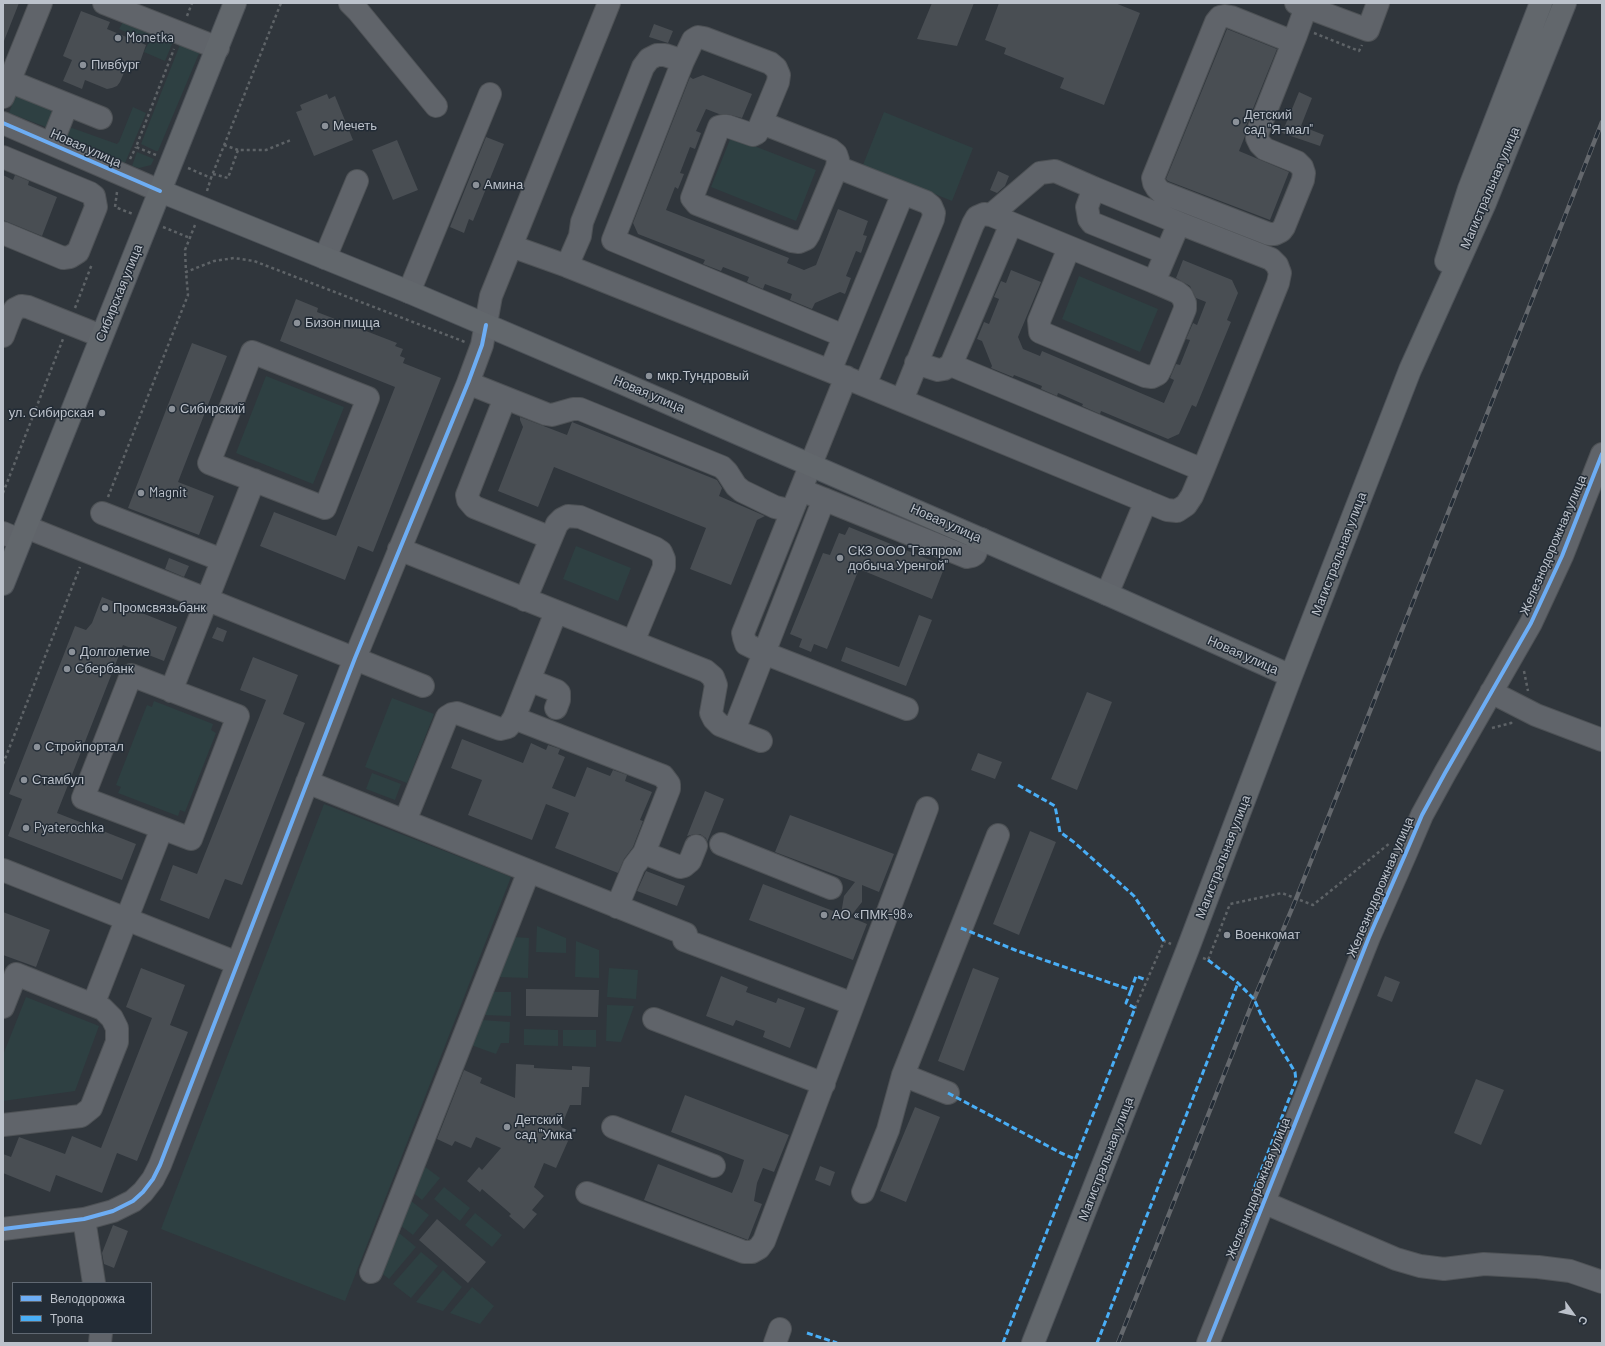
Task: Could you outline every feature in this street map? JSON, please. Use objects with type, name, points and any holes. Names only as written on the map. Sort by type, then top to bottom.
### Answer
[{"type":"main road","name":"Сибирская улица","points":[[4,578],[16,533],[101,336],[235,3]]},
{"type":"main road","name":"Магистральная улица","points":[[1410,370],[1469,189],[1541,3]]},
{"type":"main road","name":"Магистральная улица","points":[[1033,1343],[1187,951],[1291,676],[1410,370],[1485,203],[1565,3]]},
{"type":"main road","points":[[1516,126],[1567,25],[1576,3]]},
{"type":"main road","name":"Новая улица","points":[[160,191],[409,292],[811,464],[1291,676]]},
{"type":"street","points":[[41,3],[6,89],[67,105],[101,118]]},
{"type":"street","points":[[104,3],[218,48]]},
{"type":"street","points":[[350,3],[436,106]]},
{"type":"street","points":[[3,1229],[84,1219],[113,1211],[133,1201],[143,1192],[153,1179],[163,1158],[355,658],[468,383],[482,344],[491,296],[608,3]]},
{"type":"street","points":[[1293,42],[1231,17],[1220,17],[1216,22],[1153,178],[1154,183],[1161,192],[1268,234],[1275,234],[1281,231],[1300,187],[1304,173],[1302,167],[1297,162],[1265,149],[1257,138],[1258,131],[1293,42],[1301,5],[1368,30],[1378,3]]},
{"type":"street","points":[[580,236],[602,244],[608,244],[613,240],[683,61],[693,40],[698,37],[770,63],[776,68],[779,75],[778,82],[759,130],[753,135],[727,126],[719,127],[692,193],[692,198],[694,201],[792,241],[799,242],[806,239],[837,166],[838,160],[836,154],[831,150],[762,123]]},
{"type":"street","points":[[567,266],[580,236],[582,222],[643,67],[649,59],[657,55],[664,55],[683,61]]},
{"type":"street","points":[[409,292],[490,94]]},
{"type":"street","points":[[52,143],[67,105]]},
{"type":"street","name":"Новая улица","points":[[3,123],[160,191]]},
{"type":"street","points":[[3,157],[90,193],[94,196],[96,207],[78,252],[70,257],[63,258],[3,233]]},
{"type":"street","points":[[837,166],[926,202],[931,206],[934,213],[933,219],[847,378],[743,633],[746,644],[764,653],[907,709]]},
{"type":"street","points":[[511,246],[567,266],[902,400],[1167,510],[1177,511],[1186,505],[1192,496],[1203,470],[1278,283],[1280,273],[1277,265],[1271,259],[1055,171],[1040,173],[991,216]]},
{"type":"street","points":[[325,258],[357,181]]},
{"type":"street","points":[[1094,188],[1087,207],[1089,219],[1092,223],[1166,253]]},
{"type":"street","points":[[847,378],[844,336],[903,193]]},
{"type":"street","points":[[902,400],[973,224],[977,217],[984,214],[991,216],[1154,282],[1177,292],[1182,296],[1185,303],[1185,309],[1162,368],[1158,374],[1152,377],[1145,376],[1040,332],[1039,321],[1069,248]]},
{"type":"street","points":[[1154,282],[1180,223]]},
{"type":"street","points":[[916,363],[938,370],[944,369],[951,365],[1011,224]]},
{"type":"street","points":[[613,240],[844,336]]},
{"type":"street","points":[[3,336],[11,315],[15,309],[21,306],[28,307],[101,336]]},
{"type":"street","points":[[252,352],[368,398],[325,508],[254,480],[210,463],[252,352]]},
{"type":"street","points":[[951,365],[1203,470]]},
{"type":"street","points":[[468,383],[546,414],[552,415],[572,409],[580,409],[722,467],[736,486],[742,491],[775,506],[792,511]]},
{"type":"street","points":[[505,398],[467,495],[468,500],[474,507],[551,538]]},
{"type":"street","name":"Железнодорожная улица","points":[[1208,1343],[1369,937],[1422,815],[1531,623],[1562,556],[1602,454]]},
{"type":"street","points":[[171,691],[254,480]]},
{"type":"street","points":[[801,490],[968,557],[975,554],[982,539]]},
{"type":"street","points":[[734,730],[824,499]]},
{"type":"street","points":[[1107,594],[1146,501]]},
{"type":"street","points":[[102,513],[222,560]]},
{"type":"street","points":[[525,600],[557,524],[562,519],[574,516],[655,548],[661,552],[664,559],[664,567],[633,642]]},
{"type":"street","points":[[16,533],[207,599],[423,686]]},
{"type":"street","points":[[399,549],[706,671],[713,678],[716,685],[711,713],[714,719],[720,725],[761,741]]},
{"type":"street","points":[[405,821],[447,717],[457,713],[500,729],[508,727],[514,718],[556,612]]},
{"type":"street","points":[[131,675],[238,716],[191,839],[162,828],[83,798],[131,675]]},
{"type":"street","points":[[529,680],[556,690],[559,693],[559,700],[556,708]]},
{"type":"street","points":[[1492,692],[1520,707],[1602,740]]},
{"type":"street","points":[[514,718],[663,776],[669,784],[669,789],[644,853],[634,866],[617,906]]},
{"type":"street","points":[[307,782],[617,906],[685,937],[853,1004]]},
{"type":"street","points":[[587,1193],[744,1252],[752,1252],[759,1248],[764,1241],[824,1084],[927,808]]},
{"type":"street","points":[[93,1005],[162,828]]},
{"type":"street","points":[[863,1192],[888,1130],[903,1075],[998,835]]},
{"type":"street","points":[[721,844],[831,888]]},
{"type":"street","points":[[644,853],[680,867],[684,866],[690,861],[696,846]]},
{"type":"street","points":[[3,870],[237,964]]},
{"type":"street","points":[[371,1272],[529,871]]},
{"type":"street","points":[[3,1007],[16,974],[103,1009],[112,1018],[117,1028],[117,1042],[91,1108],[81,1116],[3,1125]]},
{"type":"street","points":[[654,1019],[824,1084]]},
{"type":"street","points":[[903,1075],[948,1093]]},
{"type":"street","points":[[613,1127],[714,1166]]},
{"type":"street","points":[[1263,1202],[1396,1259],[1420,1266],[1444,1269],[1484,1264],[1538,1267],[1570,1272],[1602,1282]]},
{"type":"street","points":[[84,1219],[94,1282]]},
{"type":"path","points":[[224,145],[238,150],[266,150],[291,140]]},
{"type":"path","points":[[213,174],[228,178],[238,150]]},
{"type":"path","points":[[188,295],[185,250],[203,208]]},
{"type":"path","points":[[3,493],[95,258]]},
{"type":"path","points":[[186,272],[214,261],[234,258],[254,261]]},
{"type":"path","points":[[1474,723],[1486,730],[1511,723],[1529,693],[1523,669]]},
{"type":"path","points":[[1208,960],[1230,904],[1282,893],[1313,905],[1393,840]]},
{"type":"path","points":[[1135,1008],[1164,941]]},
{"type":"shaded area","points":[[126,17],[175,37],[165,61],[144,52],[149,42],[119,29]]},
{"type":"shaded area","points":[[183,37],[200,51],[158,151],[156,151],[141,144]]},
{"type":"shaded area","points":[[16,94],[48,108],[55,116],[51,124],[46,127],[9,113]]},
{"type":"shaded area","points":[[133,107],[146,113],[125,163],[67,137],[66,130],[72,128],[117,144]]},
{"type":"shaded area","points":[[884,112],[973,148],[952,201],[863,165]]},
{"type":"shaded area","points":[[731,137],[816,170],[796,221],[711,187]]},
{"type":"shaded area","points":[[137,152],[154,159],[151,165],[139,168],[132,166]]},
{"type":"shaded area","points":[[1079,276],[1158,309],[1140,352],[1062,319]]},
{"type":"shaded area","points":[[266,376],[344,407],[313,484],[236,453]]},
{"type":"shaded area","points":[[576,546],[631,568],[618,601],[563,579]]},
{"type":"shaded area","points":[[392,698],[434,714],[407,783],[365,767]]},
{"type":"shaded area","points":[[154,701],[213,724],[211,730],[216,733],[185,812],[180,810],[178,816],[118,793],[121,787],[116,785],[147,705],[152,707]]},
{"type":"shaded area","points":[[372,773],[401,784],[395,800],[366,789]]},
{"type":"shaded area","points":[[324,804],[511,877],[345,1301],[161,1229]]},
{"type":"shaded area","points":[[537,926],[566,938],[566,953],[536,952]]},
{"type":"shaded area","points":[[513,937],[529,938],[528,978],[497,977]]},
{"type":"shaded area","points":[[576,941],[599,950],[599,978],[575,977]]},
{"type":"shaded area","points":[[609,968],[638,970],[636,999],[607,997]]},
{"type":"shaded area","points":[[492,992],[511,992],[511,1016],[483,1015]]},
{"type":"shaded area","points":[[26,997],[99,1026],[75,1091],[3,1101],[3,1055]]},
{"type":"shaded area","points":[[607,1005],[634,1006],[621,1042],[606,1041]]},
{"type":"shaded area","points":[[482,1020],[510,1022],[509,1043],[501,1043],[496,1054],[471,1045]]},
{"type":"shaded area","points":[[524,1029],[558,1030],[558,1046],[524,1045]]},
{"type":"shaded area","points":[[563,1030],[596,1030],[596,1047],[563,1046]]},
{"type":"shaded area","points":[[420,1163],[440,1178],[422,1200],[409,1189]]},
{"type":"shaded area","points":[[444,1187],[470,1208],[460,1221],[434,1199]]},
{"type":"shaded area","points":[[406,1197],[429,1215],[413,1235],[396,1222]]},
{"type":"shaded area","points":[[475,1213],[502,1235],[492,1247],[465,1225]]},
{"type":"shaded area","points":[[393,1228],[416,1247],[389,1279],[376,1269]]},
{"type":"shaded area","points":[[421,1252],[438,1266],[411,1298],[393,1284]]},
{"type":"shaded area","points":[[443,1270],[462,1287],[443,1311],[416,1302]]},
{"type":"shaded area","points":[[472,1287],[494,1306],[480,1324],[450,1313]]},
{"type":"building","points":[[3,3],[19,3],[4,41],[3,41]]},
{"type":"building","points":[[932,3],[974,3],[957,46],[917,39]]},
{"type":"building","points":[[999,3],[1115,3],[1140,13],[1104,105],[1060,88],[1064,78],[1004,54],[1006,48],[985,40]]},
{"type":"building","points":[[81,11],[110,22],[107,29],[146,45],[139,65],[129,61],[117,86],[107,89],[85,80],[82,89],[63,81],[72,60],[63,56]]},
{"type":"building","points":[[654,24],[673,31],[668,43],[649,37]]},
{"type":"building","points":[[1227,29],[1277,49],[1246,126],[1245,136],[1239,151],[1289,172],[1270,220],[1166,179]]},
{"type":"building","points":[[703,75],[752,94],[742,118],[727,114],[719,114],[706,109],[696,131],[701,133],[695,149],[690,147],[680,173],[684,174],[678,189],[675,187],[666,210],[789,258],[787,263],[804,270],[816,265],[838,209],[868,221],[863,235],[867,236],[861,253],[856,251],[846,276],[851,278],[845,294],[840,292],[815,303],[812,309],[790,300],[792,294],[765,284],[763,289],[747,282],[749,277],[723,267],[721,271],[703,264],[705,260],[638,234],[633,223],[690,77],[693,79]]},
{"type":"building","points":[[1299,92],[1312,98],[1301,126],[1324,135],[1320,146],[1282,133]]},
{"type":"building","name":"Мечеть","points":[[327,94],[329,99],[335,96],[353,140],[314,156],[296,112],[302,110],[300,105]]},
{"type":"building","points":[[486,137],[504,144],[473,221],[469,219],[464,233],[450,227]]},
{"type":"building","points":[[397,140],[418,190],[393,200],[372,150]]},
{"type":"building","points":[[998,171],[1009,176],[1005,186],[997,193],[990,190]]},
{"type":"building","points":[[3,175],[13,180],[15,175],[29,181],[28,185],[57,197],[42,236],[3,220]]},
{"type":"building","points":[[1183,260],[1232,280],[1238,293],[1227,320],[1231,322],[1196,407],[1192,405],[1179,434],[1168,439],[1101,411],[1100,414],[1082,406],[1083,404],[1058,393],[1057,396],[1041,389],[1042,386],[991,368],[992,366],[982,341],[977,339],[984,322],[989,324],[999,299],[994,297],[1001,281],[1006,283],[1011,270],[1041,282],[1018,337],[1023,349],[1040,356],[1042,351],[1164,403],[1174,380],[1170,378],[1176,364],[1180,365],[1190,340],[1186,339],[1193,323],[1197,325],[1206,302],[1196,298],[1190,286],[1176,278]]},
{"type":"building","points":[[296,299],[318,308],[317,312],[397,343],[395,346],[403,349],[400,356],[405,358],[403,363],[441,378],[373,552],[358,546],[345,580],[260,546],[274,512],[336,536],[395,387],[280,341]]},
{"type":"building","points":[[192,343],[227,356],[178,482],[214,496],[199,535],[128,508]]},
{"type":"building","points":[[520,417],[567,435],[572,422],[717,480],[722,488],[719,496],[765,516],[757,520],[731,585],[690,569],[706,528],[554,467],[538,507],[498,491],[523,427]]},
{"type":"building","points":[[849,527],[945,566],[932,599],[859,569],[827,649],[814,644],[811,652],[799,647],[802,639],[790,634],[823,553],[830,555],[839,533],[845,535]]},
{"type":"building","points":[[169,558],[189,566],[184,577],[165,569]]},
{"type":"building","points":[[102,597],[177,627],[164,661],[123,645],[57,813],[136,844],[122,880],[8,836],[22,799],[9,794],[75,626],[86,630],[92,623]]},
{"type":"building","points":[[919,615],[932,620],[906,686],[841,661],[846,647],[899,667]]},
{"type":"building","points":[[217,627],[227,631],[223,642],[212,638]]},
{"type":"building","points":[[253,657],[298,675],[283,714],[305,723],[242,885],[225,879],[209,919],[160,900],[173,865],[197,874],[266,700],[240,690]]},
{"type":"building","points":[[1087,692],[1112,702],[1077,790],[1051,779]]},
{"type":"building","points":[[462,739],[523,763],[531,743],[546,750],[548,745],[560,749],[558,754],[565,757],[552,788],[575,797],[587,767],[610,776],[613,770],[627,775],[625,781],[652,792],[640,820],[643,821],[633,847],[624,859],[618,873],[555,848],[569,813],[546,804],[532,840],[468,815],[482,780],[451,768]]},
{"type":"building","points":[[978,753],[1002,762],[995,779],[971,770]]},
{"type":"building","points":[[705,791],[724,799],[707,842],[706,838],[700,834],[687,836]]},
{"type":"building","points":[[790,815],[894,854],[879,892],[862,885],[862,902],[850,917],[867,924],[853,960],[749,920],[763,884],[841,914],[844,896],[855,882],[775,852]]},
{"type":"building","points":[[1030,831],[1056,842],[1019,935],[993,924]]},
{"type":"building","points":[[646,871],[685,886],[677,906],[637,891]]},
{"type":"building","points":[[3,912],[50,930],[36,967],[3,955]]},
{"type":"building","points":[[141,968],[185,985],[170,1025],[188,1032],[137,1161],[117,1153],[102,1193],[56,1175],[50,1192],[3,1173],[3,1154],[11,1157],[19,1137],[65,1154],[72,1136],[101,1148],[152,1018],[126,1007]]},
{"type":"building","points":[[973,968],[999,978],[964,1071],[938,1061]]},
{"type":"building","points":[[721,976],[748,987],[746,992],[776,1003],[778,998],[805,1008],[790,1048],[763,1037],[765,1031],[736,1020],[733,1026],[706,1016]]},
{"type":"building","points":[[1385,976],[1400,982],[1392,1002],[1377,996]]},
{"type":"building","points":[[526,989],[599,990],[598,1017],[526,1016]]},
{"type":"building","points":[[516,1064],[534,1065],[534,1068],[572,1070],[572,1066],[590,1067],[589,1087],[582,1087],[581,1105],[570,1105],[561,1127],[572,1132],[556,1168],[544,1163],[534,1187],[544,1196],[532,1210],[537,1214],[524,1229],[509,1216],[511,1214],[482,1189],[480,1192],[467,1181],[479,1167],[482,1170],[501,1148],[476,1137],[471,1148],[455,1141],[452,1146],[437,1139],[464,1070],[482,1078],[480,1083],[515,1098]]},
{"type":"building","points":[[1476,1079],[1504,1090],[1481,1145],[1454,1133]]},
{"type":"building","points":[[685,1095],[789,1135],[774,1172],[763,1168],[757,1183],[754,1201],[762,1204],[748,1240],[644,1200],[658,1164],[732,1193],[739,1176],[744,1160],[671,1132]]},
{"type":"building","points":[[915,1107],[940,1117],[906,1202],[880,1191]]},
{"type":"building","points":[[820,1166],[835,1172],[830,1186],[815,1180]]},
{"type":"building","points":[[437,1219],[486,1262],[468,1283],[419,1240]]},
{"type":"building","points":[[113,1225],[128,1231],[114,1268],[104,1264],[102,1253]]},
{"type":"railway","points":[[1118,1343],[1254,999],[1296,899],[1602,122]]},
{"type":"marked path","points":[[1018,785],[1055,806],[1060,832],[1075,843],[1134,896],[1164,941]]},
{"type":"marked path","points":[[961,928],[1015,950],[1131,990],[1136,976],[1146,980]]},
{"type":"marked path","points":[[1208,960],[1238,983],[1254,999],[1263,1019],[1295,1072],[1296,1081],[1253,1191]]},
{"type":"marked path","points":[[1097,1343],[1238,983]]},
{"type":"marked path","points":[[1003,1343],[1135,1008],[1126,1003],[1131,990]]},
{"type":"marked path","points":[[948,1093],[1075,1159]]},
{"type":"marked path","points":[[807,1333],[837,1343]]},
{"type":"cycle path","points":[[3,123],[160,191]]},
{"type":"cycle path","points":[[3,1229],[84,1219],[113,1211],[133,1201],[143,1192],[153,1179],[160,1165],[355,658],[468,383],[482,345],[486,325]]},
{"type":"cycle path","points":[[1208,1343],[1369,937],[1422,815],[1531,623],[1562,556],[1602,454]]},
{"type":"place","name":"Monetka","points":[[118,38]]},
{"type":"place","name":"Пивбург","points":[[83,65]]},
{"type":"place","name":"Детский сад \"Я-мал\"","points":[[1236,122]]},
{"type":"place","name":"Мечеть","points":[[325,126]]},
{"type":"place","name":"Амина","points":[[476,185]]},
{"type":"place","name":"Бизон пицца","points":[[297,323]]},
{"type":"place","name":"мкр.Тундровый","points":[[649,376]]},
{"type":"place","name":"Сибирский","points":[[172,409]]},
{"type":"place","name":"ул. Сибирская","points":[[102,413]]},
{"type":"place","name":"Magnit","points":[[141,493]]},
{"type":"place","name":"СКЗ ООО \"Газпром добыча Уренгой\"","points":[[840,558]]},
{"type":"place","name":"Промсвязьбанк","points":[[105,608]]},
{"type":"place","name":"Долголетие","points":[[72,652]]},
{"type":"place","name":"Сбербанк","points":[[67,669]]},
{"type":"place","name":"Стройпортал","points":[[37,747]]},
{"type":"place","name":"Стамбул","points":[[24,780]]},
{"type":"place","name":"Pyaterochka","points":[[26,828]]},
{"type":"place","name":"АО «ПМК-98»","points":[[824,915]]},
{"type":"place","name":"Военкомат","points":[[1227,935]]},
{"type":"place","name":"Детский сад \"Умка\"","points":[[507,1127]]}]
